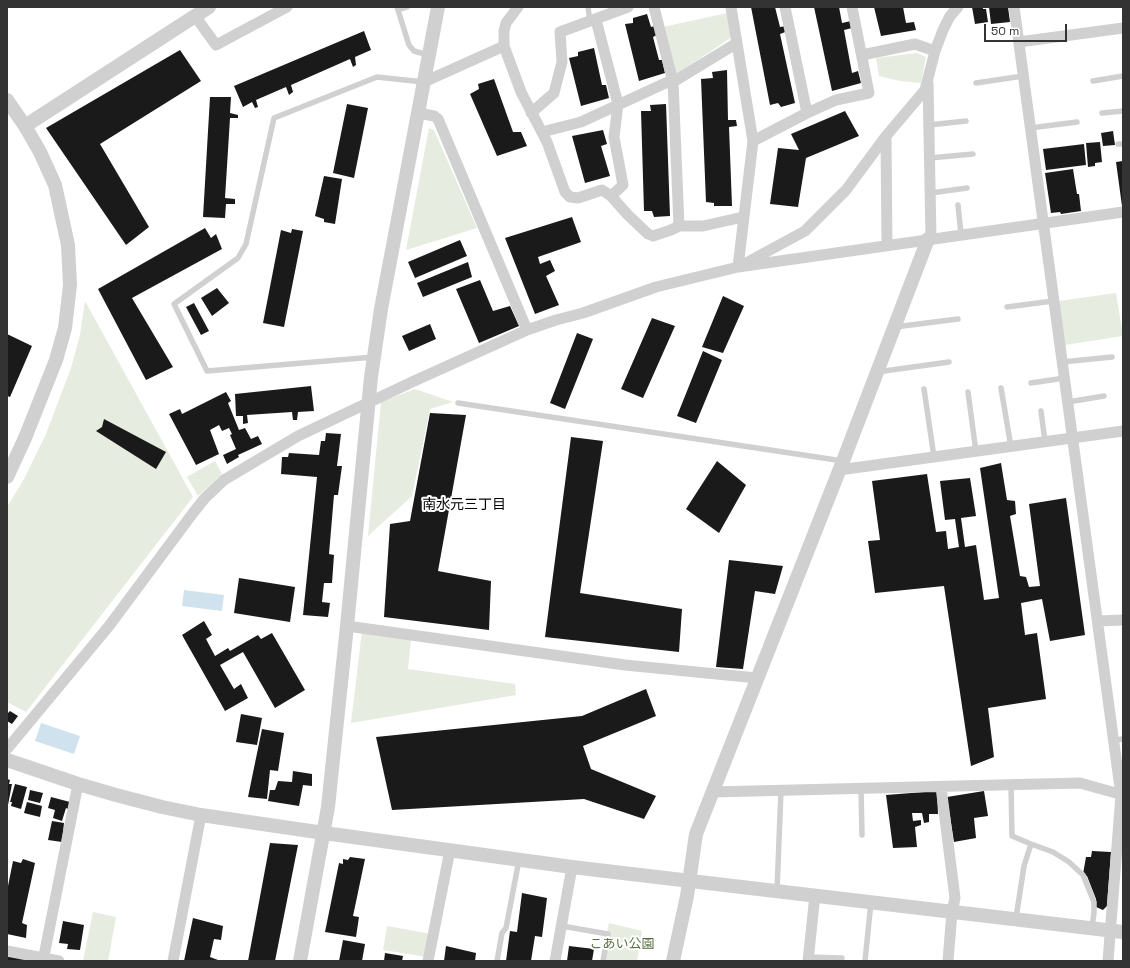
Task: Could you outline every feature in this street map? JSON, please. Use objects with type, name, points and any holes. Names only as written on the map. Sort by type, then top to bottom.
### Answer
[{"type":"street","points":[[25,126],[209,7]]},
{"type":"street","points":[[195,16],[216,45],[287,7]]},
{"type":"street","points":[[300,961],[324,833],[347,626],[374,357],[381,309],[438,7]]},
{"type":"street","points":[[518,7],[506,23],[504,31],[504,46],[521,92],[547,142],[565,192],[570,197],[578,198],[602,190],[611,196],[628,216],[648,234],[653,236],[679,226],[703,226],[743,217]]},
{"type":"street","points":[[531,112],[554,93],[562,62],[560,32],[628,7]]},
{"type":"street","points":[[654,7],[673,81],[679,226]]},
{"type":"street","points":[[731,7],[752,142],[738,267]]},
{"type":"street","points":[[785,7],[807,113]]},
{"type":"street","points":[[752,142],[807,113],[836,100],[869,93],[852,7]]},
{"type":"street","points":[[738,267],[805,232],[846,190],[886,136],[925,90],[935,51],[950,16],[958,7]]},
{"type":"street","points":[[1014,7],[1072,438],[1098,621],[1118,739],[1122,795],[1116,932],[1108,961]]},
{"type":"street","points":[[593,21],[618,104],[614,137],[623,185],[611,196]]},
{"type":"street","points":[[1018,42],[1123,28]]},
{"type":"street","points":[[542,132],[581,122],[618,104],[673,81],[737,43]]},
{"type":"street","points":[[862,55],[914,44],[935,51]]},
{"type":"street","points":[[424,82],[504,46]]},
{"type":"street","points":[[672,961],[689,881],[696,834],[930,239],[931,193],[928,77]]},
{"type":"street","points":[[7,100],[25,126],[40,152],[55,185],[68,245],[70,285],[65,328],[56,360],[25,438],[7,477]]},
{"type":"street","points":[[418,113],[434,116],[438,119],[526,330]]},
{"type":"street","points":[[886,136],[887,245]]},
{"type":"street","points":[[7,749],[109,626],[205,498],[224,480],[298,436],[526,330],[583,313],[656,287],[738,267],[887,245],[926,241],[930,239],[1043,222],[1123,212]]},
{"type":"street","points":[[841,466],[976,452],[1123,431]]},
{"type":"street","points":[[1098,621],[1123,620]]},
{"type":"street","points":[[347,626],[625,665],[758,678]]},
{"type":"street","points":[[7,760],[78,784],[162,807],[201,815],[572,867],[1116,932]]},
{"type":"street","points":[[712,792],[1080,783],[1122,795]]},
{"type":"street","points":[[43,960],[78,784]]},
{"type":"street","points":[[941,787],[955,898],[952,912],[948,961]]},
{"type":"street","points":[[173,961],[201,815]]},
{"type":"street","points":[[428,961],[450,850]]},
{"type":"street","points":[[555,961],[572,867]]},
{"type":"street","points":[[808,959],[815,896]]},
{"type":"street","points":[[7,951],[43,960],[59,961]]},
{"type":"lane","points":[[407,7],[398,8],[409,45],[414,52],[429,55]]},
{"type":"lane","points":[[588,7],[593,21]]},
{"type":"lane","points":[[976,83],[1023,76]]},
{"type":"lane","points":[[1093,81],[1123,76]]},
{"type":"lane","points":[[374,357],[207,371],[174,304],[238,258],[246,244],[274,118],[376,77],[424,82]]},
{"type":"lane","points":[[1102,113],[1123,111]]},
{"type":"lane","points":[[929,125],[966,121]]},
{"type":"lane","points":[[1030,128],[1077,122]]},
{"type":"lane","points":[[930,158],[973,154]]},
{"type":"lane","points":[[931,193],[967,188]]},
{"type":"lane","points":[[958,205],[961,234]]},
{"type":"lane","points":[[1007,307],[1053,301]]},
{"type":"lane","points":[[895,328],[958,319]]},
{"type":"lane","points":[[1062,362],[1112,357]]},
{"type":"lane","points":[[877,372],[950,362]]},
{"type":"lane","points":[[1031,383],[1064,378]]},
{"type":"lane","points":[[1002,388],[1011,447]]},
{"type":"lane","points":[[924,389],[934,457]]},
{"type":"lane","points":[[968,392],[976,452]]},
{"type":"lane","points":[[1068,402],[1104,396]]},
{"type":"lane","points":[[458,403],[841,466]]},
{"type":"lane","points":[[1041,411],[1045,442]]},
{"type":"lane","points":[[1011,785],[1012,836],[1053,852],[1069,862],[1083,875],[1094,902],[1092,928]]},
{"type":"lane","points":[[861,788],[862,835]]},
{"type":"lane","points":[[776,891],[781,790]]},
{"type":"lane","points":[[1016,920],[1024,866],[1031,844]]},
{"type":"lane","points":[[497,961],[502,933],[506,928],[519,859]]},
{"type":"lane","points":[[865,961],[871,902]]},
{"type":"lane","points":[[562,926],[608,934],[603,961]]},
{"type":"lane","points":[[808,959],[842,958]]},
{"type":"green space","points":[[727,13],[732,37],[675,75],[663,27]]},
{"type":"green space","points":[[917,53],[926,57],[921,83],[900,81],[879,76],[876,58]]},
{"type":"green space","points":[[429,128],[434,130],[477,228],[406,250]]},
{"type":"green space","points":[[1116,293],[1123,336],[1065,345],[1059,301]]},
{"type":"green space","points":[[85,301],[193,497],[26,712],[7,702],[7,507],[24,479],[46,434],[71,368],[80,335]]},
{"type":"green space","points":[[415,389],[453,402],[430,409],[412,496],[368,536],[381,402]]},
{"type":"green space","points":[[215,461],[222,474],[198,496],[187,477]]},
{"type":"green space","points":[[362,631],[411,639],[408,669],[515,684],[516,695],[351,723]]},
{"type":"green space","points":[[93,912],[116,917],[108,961],[83,961]]},
{"type":"green space","name":"こあい公園","points":[[609,923],[642,931],[637,961],[601,961]]},
{"type":"green space","points":[[387,926],[431,934],[427,957],[383,950]]},
{"type":"water","points":[[184,590],[224,595],[222,611],[182,606]]},
{"type":"water","points":[[41,723],[80,736],[74,754],[35,741]]},
{"type":"building","points":[[751,7],[775,7],[780,27],[787,26],[788,31],[780,34],[795,103],[781,107],[778,103],[770,105]]},
{"type":"building","points":[[814,7],[839,7],[842,23],[851,21],[852,28],[844,30],[852,73],[858,71],[861,83],[832,91]]},
{"type":"building","points":[[874,7],[903,7],[906,23],[914,22],[916,30],[881,36]]},
{"type":"building","points":[[972,7],[983,7],[983,9],[986,9],[988,22],[975,24]]},
{"type":"building","points":[[989,7],[1008,7],[1010,22],[991,24]]},
{"type":"building","points":[[647,14],[651,27],[655,26],[657,35],[653,37],[659,60],[662,60],[665,73],[639,81],[625,24],[633,23],[633,18]]},
{"type":"building","points":[[364,31],[371,50],[355,57],[356,65],[353,67],[350,59],[291,85],[293,92],[289,95],[286,87],[256,100],[258,107],[255,108],[252,102],[243,107],[234,86]]},
{"type":"building","points":[[594,48],[602,85],[606,85],[609,98],[581,106],[569,58],[578,56],[578,52]]},
{"type":"building","points":[[180,50],[201,81],[100,144],[149,227],[126,245],[46,128]]},
{"type":"building","points":[[727,70],[728,120],[736,120],[737,126],[729,127],[732,206],[714,206],[714,203],[706,202],[701,79],[713,78],[712,72]]},
{"type":"building","points":[[494,79],[513,132],[521,132],[527,146],[497,156],[470,94],[479,89],[478,84]]},
{"type":"building","points":[[210,97],[231,97],[230,113],[238,115],[238,118],[230,118],[225,198],[235,199],[235,204],[226,204],[225,218],[203,217]]},
{"type":"building","points":[[347,104],[368,108],[354,178],[333,173]]},
{"type":"building","points":[[666,104],[670,216],[654,217],[652,211],[644,211],[641,111],[651,111],[650,105]]},
{"type":"building","points":[[845,111],[859,136],[806,158],[798,207],[770,204],[778,148],[799,150],[791,134]]},
{"type":"building","points":[[603,130],[607,144],[601,146],[610,176],[585,183],[572,136]]},
{"type":"building","points":[[1113,131],[1115,145],[1103,146],[1101,133]]},
{"type":"building","points":[[1100,142],[1102,162],[1095,163],[1095,166],[1088,167],[1086,143]]},
{"type":"building","points":[[1084,144],[1086,165],[1046,170],[1043,149]]},
{"type":"building","points":[[1123,161],[1123,206],[1122,206],[1116,162]]},
{"type":"building","points":[[1073,169],[1077,194],[1079,194],[1081,211],[1061,214],[1060,212],[1051,213],[1045,173]]},
{"type":"building","points":[[324,176],[342,179],[335,224],[324,222],[324,219],[315,216]]},
{"type":"building","points":[[572,217],[581,242],[538,257],[540,264],[550,260],[555,271],[546,276],[559,305],[535,314],[505,238]]},
{"type":"building","points":[[205,228],[211,238],[216,234],[222,249],[132,298],[173,367],[146,380],[98,289]]},
{"type":"building","points":[[292,229],[303,231],[284,327],[263,323],[281,230],[291,233]]},
{"type":"building","points":[[460,240],[467,256],[415,278],[408,262]]},
{"type":"building","points":[[468,262],[472,277],[423,297],[417,283]]},
{"type":"building","points":[[480,280],[493,311],[510,306],[519,326],[479,343],[456,289]]},
{"type":"building","points":[[217,288],[229,303],[212,316],[201,298]]},
{"type":"building","points":[[723,296],[744,306],[723,353],[702,347]]},
{"type":"building","points":[[194,303],[209,331],[201,335],[186,307]]},
{"type":"building","points":[[652,318],[675,326],[643,398],[621,389]]},
{"type":"building","points":[[430,324],[436,339],[409,351],[402,336]]},
{"type":"building","points":[[577,333],[593,339],[565,409],[550,403]]},
{"type":"building","points":[[7,334],[32,346],[10,397],[7,396]]},
{"type":"building","points":[[703,351],[722,360],[696,423],[677,416]]},
{"type":"building","points":[[311,386],[314,411],[298,412],[297,420],[293,420],[292,412],[247,415],[248,423],[243,424],[243,416],[236,416],[235,394]]},
{"type":"building","points":[[226,392],[231,401],[228,403],[239,430],[245,428],[251,439],[258,436],[262,444],[238,455],[239,457],[227,464],[223,455],[236,449],[230,435],[232,434],[229,428],[222,431],[219,425],[210,430],[219,454],[196,465],[169,414],[180,409],[182,414]]},
{"type":"building","points":[[430,413],[466,415],[438,571],[491,581],[489,630],[384,617],[390,524],[410,521]]},
{"type":"building","points":[[104,419],[166,452],[156,469],[96,431],[102,427]]},
{"type":"building","points":[[326,433],[341,434],[337,466],[342,466],[338,495],[334,495],[329,554],[334,555],[332,583],[324,583],[322,602],[330,603],[328,617],[303,615],[317,477],[281,474],[282,457],[288,457],[289,453],[319,455],[321,441],[325,441]]},
{"type":"building","points":[[571,437],[603,441],[580,593],[682,609],[679,652],[545,637]]},
{"type":"building","points":[[717,461],[746,485],[719,533],[686,509]]},
{"type":"building","points":[[1001,463],[1007,500],[1015,501],[1016,514],[1010,516],[1020,576],[1026,577],[1029,587],[1040,586],[1029,504],[1066,498],[1085,635],[1050,641],[1042,599],[1021,603],[1025,635],[1037,633],[1046,699],[988,708],[994,757],[971,766],[944,586],[875,593],[868,541],[880,540],[872,481],[927,474],[936,532],[946,531],[948,549],[959,547],[955,519],[945,520],[940,481],[970,478],[976,516],[961,518],[965,547],[976,545],[984,600],[999,598],[980,468]]},
{"type":"building","points":[[729,560],[783,566],[775,594],[755,591],[743,669],[716,667]]},
{"type":"building","points":[[239,578],[295,587],[290,622],[234,613]]},
{"type":"building","points":[[204,621],[212,635],[206,639],[215,656],[228,648],[230,651],[258,635],[261,639],[272,633],[305,690],[275,708],[243,652],[220,665],[234,689],[241,684],[248,698],[225,711],[182,635]]},
{"type":"building","points":[[646,689],[656,716],[583,746],[591,769],[656,796],[644,819],[584,799],[392,810],[376,737],[582,716]]},
{"type":"building","points":[[10,711],[18,716],[12,724],[7,721],[7,712],[8,713]]},
{"type":"building","points":[[241,714],[262,718],[257,745],[236,742]]},
{"type":"building","points":[[262,729],[284,733],[278,771],[270,770],[267,799],[248,797]]},
{"type":"building","points":[[293,771],[312,774],[312,786],[303,785],[299,806],[268,801],[270,790],[275,790],[278,781],[292,782]]},
{"type":"building","points":[[7,779],[10,780],[9,784],[12,784],[8,805]]},
{"type":"building","points":[[15,784],[27,787],[21,809],[11,806],[12,802],[10,802]]},
{"type":"building","points":[[30,790],[43,793],[40,803],[28,800]]},
{"type":"building","points":[[937,791],[938,814],[929,814],[929,822],[924,823],[922,813],[912,813],[913,821],[921,820],[921,825],[915,827],[917,847],[893,848],[886,795]]},
{"type":"building","points":[[984,791],[988,816],[974,818],[976,838],[954,842],[947,797]]},
{"type":"building","points":[[51,797],[70,802],[68,809],[66,808],[62,821],[53,818],[55,810],[48,808]]},
{"type":"building","points":[[27,802],[42,806],[40,817],[24,813]]},
{"type":"building","points":[[52,821],[64,823],[62,842],[48,840]]},
{"type":"building","points":[[270,843],[298,845],[275,961],[248,961]]},
{"type":"building","points":[[1092,851],[1111,852],[1107,906],[1103,910],[1096,907],[1096,899],[1087,876],[1083,874],[1086,857],[1091,857]]},
{"type":"building","points":[[350,857],[365,859],[353,916],[359,917],[356,937],[325,932],[339,863],[343,864],[343,859],[348,860]]},
{"type":"building","points":[[23,859],[35,863],[22,923],[27,925],[26,938],[7,934],[7,891],[13,861],[21,863]]},
{"type":"building","points":[[522,893],[547,898],[542,937],[535,936],[531,961],[506,961],[510,931],[517,932]]},
{"type":"building","points":[[193,918],[223,926],[221,940],[214,939],[210,957],[218,961],[184,961]]},
{"type":"building","points":[[63,921],[84,925],[80,950],[67,949],[68,944],[59,943]]},
{"type":"building","points":[[343,940],[365,944],[362,961],[339,961]]},
{"type":"building","points":[[446,946],[476,953],[475,961],[444,961]]},
{"type":"building","points":[[569,946],[594,949],[592,961],[567,961]]},
{"type":"building","points":[[385,953],[403,956],[402,961],[384,961]]},
{"type":"building","points":[[7,954],[36,961],[7,961]]},
{"type":"district","name":"南水元三丁目","points":[[464,505]]}]
